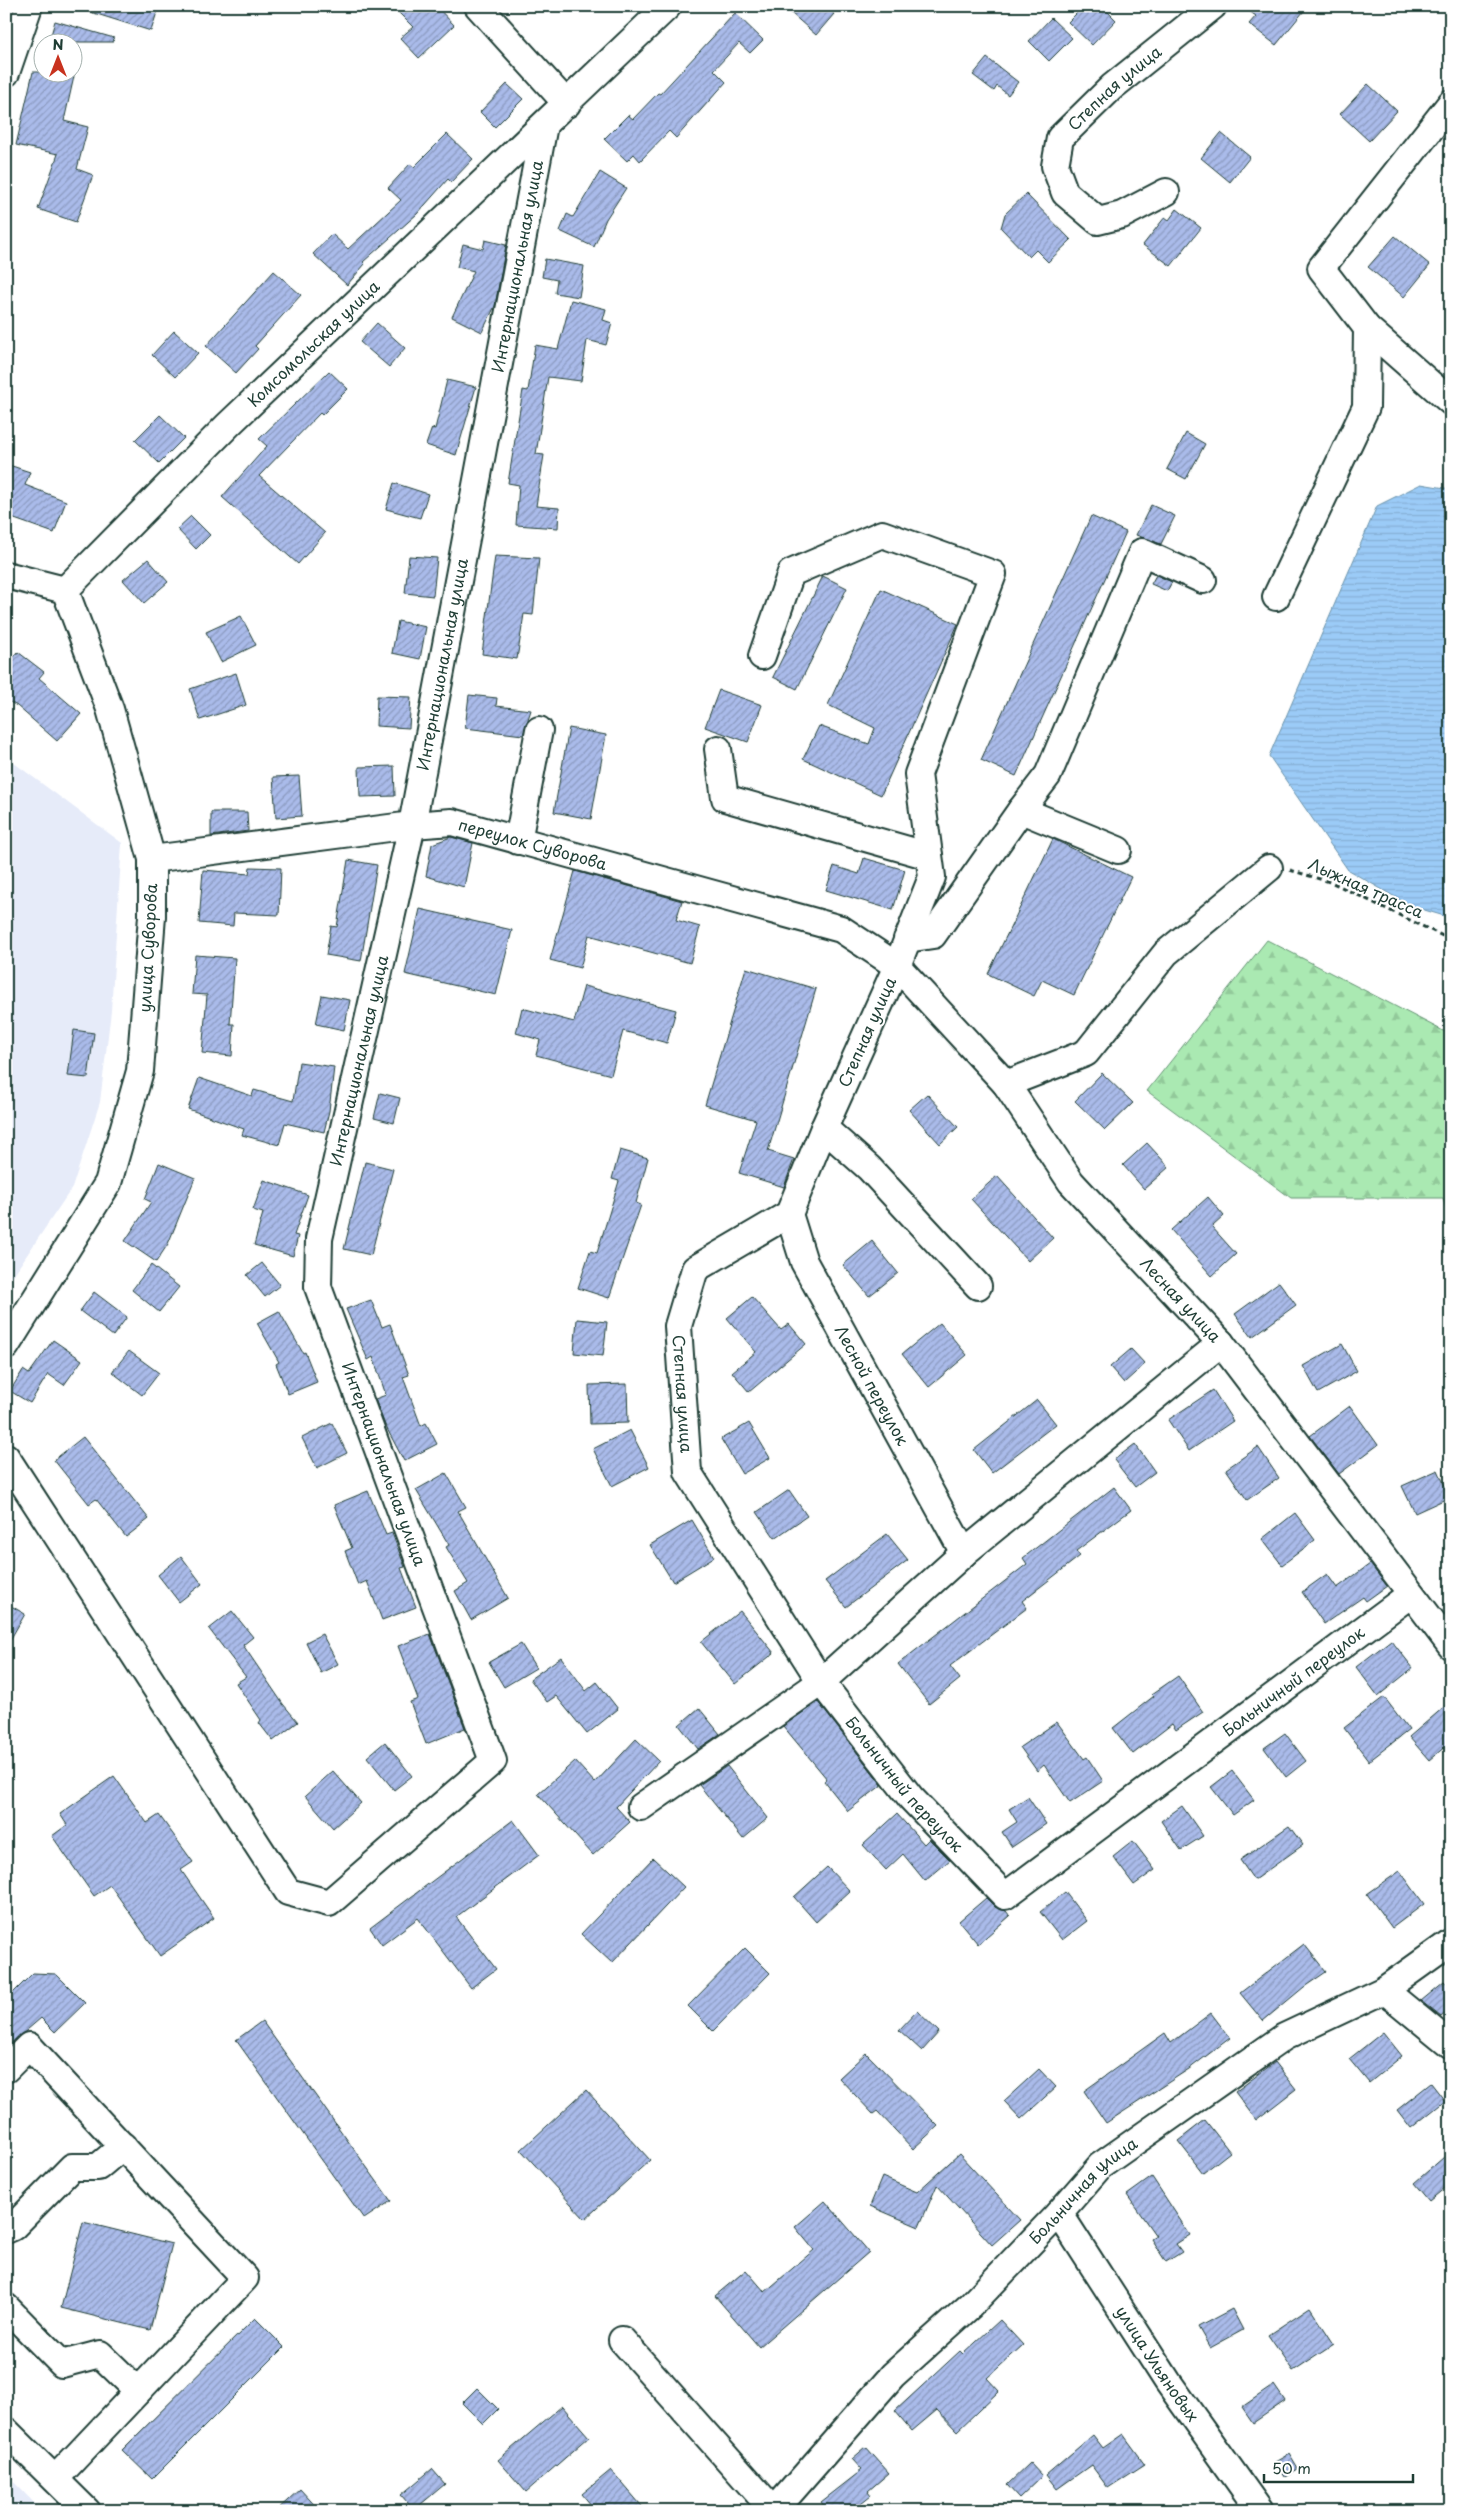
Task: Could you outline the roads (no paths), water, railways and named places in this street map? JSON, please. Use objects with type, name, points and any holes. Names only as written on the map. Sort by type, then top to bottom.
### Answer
[{"type":"street","points":[[478,6],[568,104],[668,6]]},
{"type":"street","name":"Степная улица","points":[[1166,192],[1122,215],[1098,221],[1065,193],[1055,166],[1060,138],[1112,87],[1213,6]]},
{"type":"street","points":[[6,73],[20,13]]},
{"type":"street","points":[[1451,103],[1321,268],[1367,328],[1451,402]]},
{"type":"street","name":"Комсомольская улица","points":[[64,590],[228,425],[568,104]]},
{"type":"street","name":"Интернациональная улица","points":[[6,1457],[288,1892],[329,1903],[493,1761],[318,1287],[319,1239],[412,825],[544,125]]},
{"type":"street","points":[[1276,597],[1366,408],[1367,328]]},
{"type":"street","name":"Степная улица","points":[[762,656],[791,573],[882,534],[993,574],[918,774],[932,877],[897,966],[824,1128],[789,1214],[695,1269],[678,1326],[688,1472],[821,1682]]},
{"type":"street","points":[[907,939],[933,935],[1048,775],[1142,552],[1203,580]]},
{"type":"street","points":[[6,575],[64,590]]},
{"type":"street","name":"улица Суворова","points":[[6,1346],[108,1183],[140,1072],[152,916],[152,859],[110,709],[64,590]]},
{"type":"street","points":[[518,841],[539,730]]},
{"type":"street","points":[[718,749],[725,798],[929,856]]},
{"type":"street","points":[[1021,810],[1118,850]]},
{"type":"street","name":"переулок Суворова","points":[[152,859],[412,825],[452,822],[841,929],[897,966]]},
{"type":"street","points":[[1006,1084],[1086,1053],[1166,953],[1269,868]]},
{"type":"street","name":"Лесная улица","points":[[897,966],[1006,1084],[1071,1182],[1221,1343],[1451,1646]]},
{"type":"street","points":[[824,1128],[869,1168],[978,1286]]},
{"type":"street","name":"Лесной переулок","points":[[789,1214],[804,1262],[964,1553]]},
{"type":"street","points":[[641,1808],[821,1682],[964,1553],[1221,1343]]},
{"type":"street","name":"Больничный переулок","points":[[821,1682],[911,1798],[1005,1896],[1410,1594]]},
{"type":"street","name":"Больничная улица","points":[[774,2511],[893,2375],[970,2305],[1059,2214],[1100,2166],[1284,2037],[1384,1990],[1451,1942]]},
{"type":"street","points":[[1384,1990],[1451,2045]]},
{"type":"street","points":[[6,2069],[29,2046],[245,2278],[55,2479]]},
{"type":"street","points":[[6,2230],[13,2227],[72,2167],[98,2167],[123,2146]]},
{"type":"street","name":"улица Ульяновых","points":[[1059,2214],[1168,2382],[1260,2511]]},
{"type":"street","points":[[6,2307],[62,2364],[100,2354],[138,2391]]},
{"type":"street","points":[[622,2340],[774,2511]]},
{"type":"street","points":[[6,2430],[87,2511]]},
{"type":"water","points":[[1421,484],[1451,489],[1451,918],[1411,906],[1348,870],[1269,756],[1377,506]]}]
